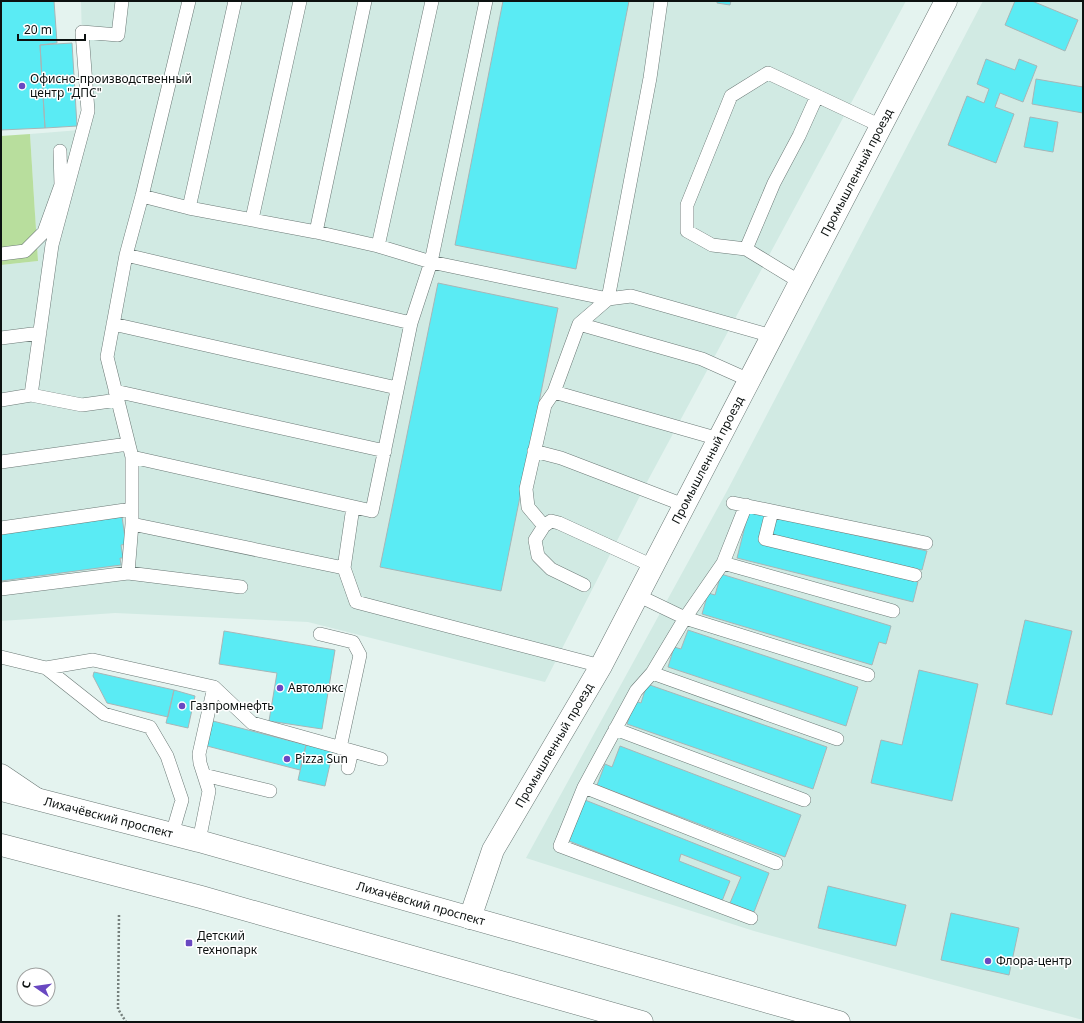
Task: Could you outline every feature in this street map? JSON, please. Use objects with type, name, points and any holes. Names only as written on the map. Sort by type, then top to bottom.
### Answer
[{"type":"main road","name":"Промышленный проезд","points":[[470,918],[493,850],[600,666],[946,1]]},
{"type":"main road","points":[[1,774],[38,799]]},
{"type":"main road","name":"Лихачёвский проспект","points":[[1,790],[199,841],[839,1022]]},
{"type":"main road","points":[[1,845],[201,897],[642,1022]]},
{"type":"lane","points":[[31,395],[52,245],[88,111],[82,32],[118,35],[122,1]]},
{"type":"lane","points":[[128,573],[132,524],[132,457],[107,357],[126,255],[142,196],[188,1]]},
{"type":"lane","points":[[189,208],[235,1]]},
{"type":"lane","points":[[252,219],[300,1]]},
{"type":"lane","points":[[316,232],[365,1]]},
{"type":"lane","points":[[378,246],[432,1]]},
{"type":"lane","points":[[132,457],[372,511],[411,323],[431,262],[486,1]]},
{"type":"lane","points":[[544,526],[528,507],[526,499],[526,489],[534,451],[545,405],[554,392],[579,324],[608,299],[650,78],[661,1]]},
{"type":"lane","points":[[800,282],[746,250],[712,245],[687,231],[688,205],[731,96],[768,73],[882,126]]},
{"type":"lane","points":[[746,250],[774,183],[799,136],[817,96]]},
{"type":"lane","points":[[1,254],[25,251],[44,232],[61,185],[60,150]]},
{"type":"lane","points":[[142,196],[189,208],[316,232],[378,246],[431,262],[608,299],[631,296],[772,336]]},
{"type":"lane","points":[[126,255],[411,323]]},
{"type":"lane","points":[[113,324],[397,388]]},
{"type":"lane","points":[[579,324],[702,359],[749,380]]},
{"type":"lane","points":[[1,338],[40,333]]},
{"type":"lane","points":[[554,392],[719,439]]},
{"type":"lane","points":[[1,400],[31,395],[82,405],[116,396],[385,451]]},
{"type":"lane","points":[[1,462],[128,444]]},
{"type":"lane","points":[[534,451],[561,458],[684,505]]},
{"type":"lane","points":[[751,918],[560,846],[584,787],[636,691],[652,673],[685,618],[723,563],[740,504],[926,543]]},
{"type":"lane","points":[[353,507],[344,568],[356,602],[600,666]]},
{"type":"lane","points":[[1,528],[132,509]]},
{"type":"lane","points":[[772,511],[765,539],[915,575]]},
{"type":"lane","points":[[584,585],[551,569],[538,556],[535,540],[544,526],[551,522],[559,523],[652,566]]},
{"type":"lane","points":[[132,524],[344,568]]},
{"type":"lane","points":[[723,563],[893,612]]},
{"type":"lane","points":[[1,589],[128,573],[241,587]]},
{"type":"lane","points":[[637,595],[685,618],[868,675]]},
{"type":"lane","points":[[320,634],[353,642],[360,655],[346,749],[348,768]]},
{"type":"lane","points":[[1,657],[46,668],[93,660],[214,687],[252,723],[381,759]]},
{"type":"lane","points":[[46,668],[104,714],[150,727],[167,756],[182,800],[172,834]]},
{"type":"lane","points":[[652,673],[836,739]]},
{"type":"lane","points":[[199,841],[209,791],[200,763],[199,754],[214,687]]},
{"type":"lane","points":[[615,729],[804,800]]},
{"type":"lane","points":[[204,775],[270,791]]},
{"type":"lane","points":[[584,787],[776,863]]},
{"type":"path","points":[[118,915],[118,1009],[126,1022]]},
{"type":"shaded area","points":[[81,1],[906,1],[647,482],[545,682],[308,622],[115,613],[1,621],[1,265],[38,261],[30,134],[80,130],[84,118]]},
{"type":"shaded area","points":[[983,1],[1083,1],[1083,1020],[754,931],[526,858],[727,491]]},
{"type":"green space","points":[[30,134],[38,261],[1,265],[1,136]]},
{"type":"building","name":"Офисно-производственный центр \"ДПС\"","points":[[1,1],[54,1],[57,43],[40,45],[45,128],[1,130]]},
{"type":"building","points":[[503,1],[629,1],[576,269],[455,245]]},
{"type":"building","points":[[717,1],[731,1],[730,5],[717,3]]},
{"type":"building","points":[[1015,1],[1032,1],[1078,20],[1065,51],[1005,25]]},
{"type":"building","points":[[72,43],[77,126],[45,128],[40,45]]},
{"type":"building","points":[[986,59],[1015,70],[1019,59],[1037,66],[1023,102],[1000,93],[995,107],[1014,114],[996,163],[948,145],[967,96],[984,103],[989,89],[977,84]]},
{"type":"building","points":[[1036,79],[1083,87],[1083,113],[1032,104]]},
{"type":"building","points":[[1030,117],[1058,122],[1053,152],[1024,147]]},
{"type":"building","points":[[438,283],[558,308],[501,591],[380,567]]},
{"type":"building","points":[[749,510],[767,515],[760,542],[918,582],[913,602],[737,558]]},
{"type":"building","points":[[122,517],[126,544],[121,545],[123,558],[120,558],[121,565],[1,581],[1,533]]},
{"type":"building","points":[[774,517],[927,551],[922,570],[770,536]]},
{"type":"building","points":[[721,574],[891,626],[886,644],[879,642],[872,665],[702,614],[708,593],[715,595]]},
{"type":"building","points":[[1025,620],[1072,631],[1052,715],[1006,704]]},
{"type":"building","points":[[688,630],[858,687],[846,726],[668,667],[674,647],[681,649]]},
{"type":"building","points":[[224,631],[335,650],[322,729],[269,721],[277,673],[219,664]]},
{"type":"building","points":[[919,670],[978,684],[952,801],[871,783],[881,740],[902,745]]},
{"type":"building","points":[[94,672],[174,690],[168,717],[107,703],[93,676]]},
{"type":"building","points":[[647,684],[827,747],[813,789],[627,724],[635,701],[641,703]]},
{"type":"building","name":"Газпромнефть","points":[[174,690],[195,696],[188,728],[166,723]]},
{"type":"building","points":[[213,721],[306,745],[300,770],[207,746]]},
{"type":"building","points":[[306,745],[333,751],[325,786],[298,780]]},
{"type":"building","points":[[620,746],[801,815],[785,857],[597,785],[605,764],[612,767]]},
{"type":"building","points":[[585,800],[769,873],[754,912],[730,903],[741,877],[681,854],[679,861],[730,881],[722,901],[569,841]]},
{"type":"building","points":[[828,886],[906,905],[896,946],[818,928]]},
{"type":"building","points":[[951,913],[1019,928],[1009,975],[941,960]]},
{"type":"place","name":"Офисно-производственный центр \"ДПС\"","points":[[22,86]]},
{"type":"place","name":"Автолюкс","points":[[280,688]]},
{"type":"place","name":"Газпромнефть","points":[[182,706]]},
{"type":"place","name":"Pizza Sun","points":[[287,759]]},
{"type":"place","name":"Детский технопарк","points":[[189,943]]},
{"type":"place","name":"Флора-центр","points":[[988,961]]}]
